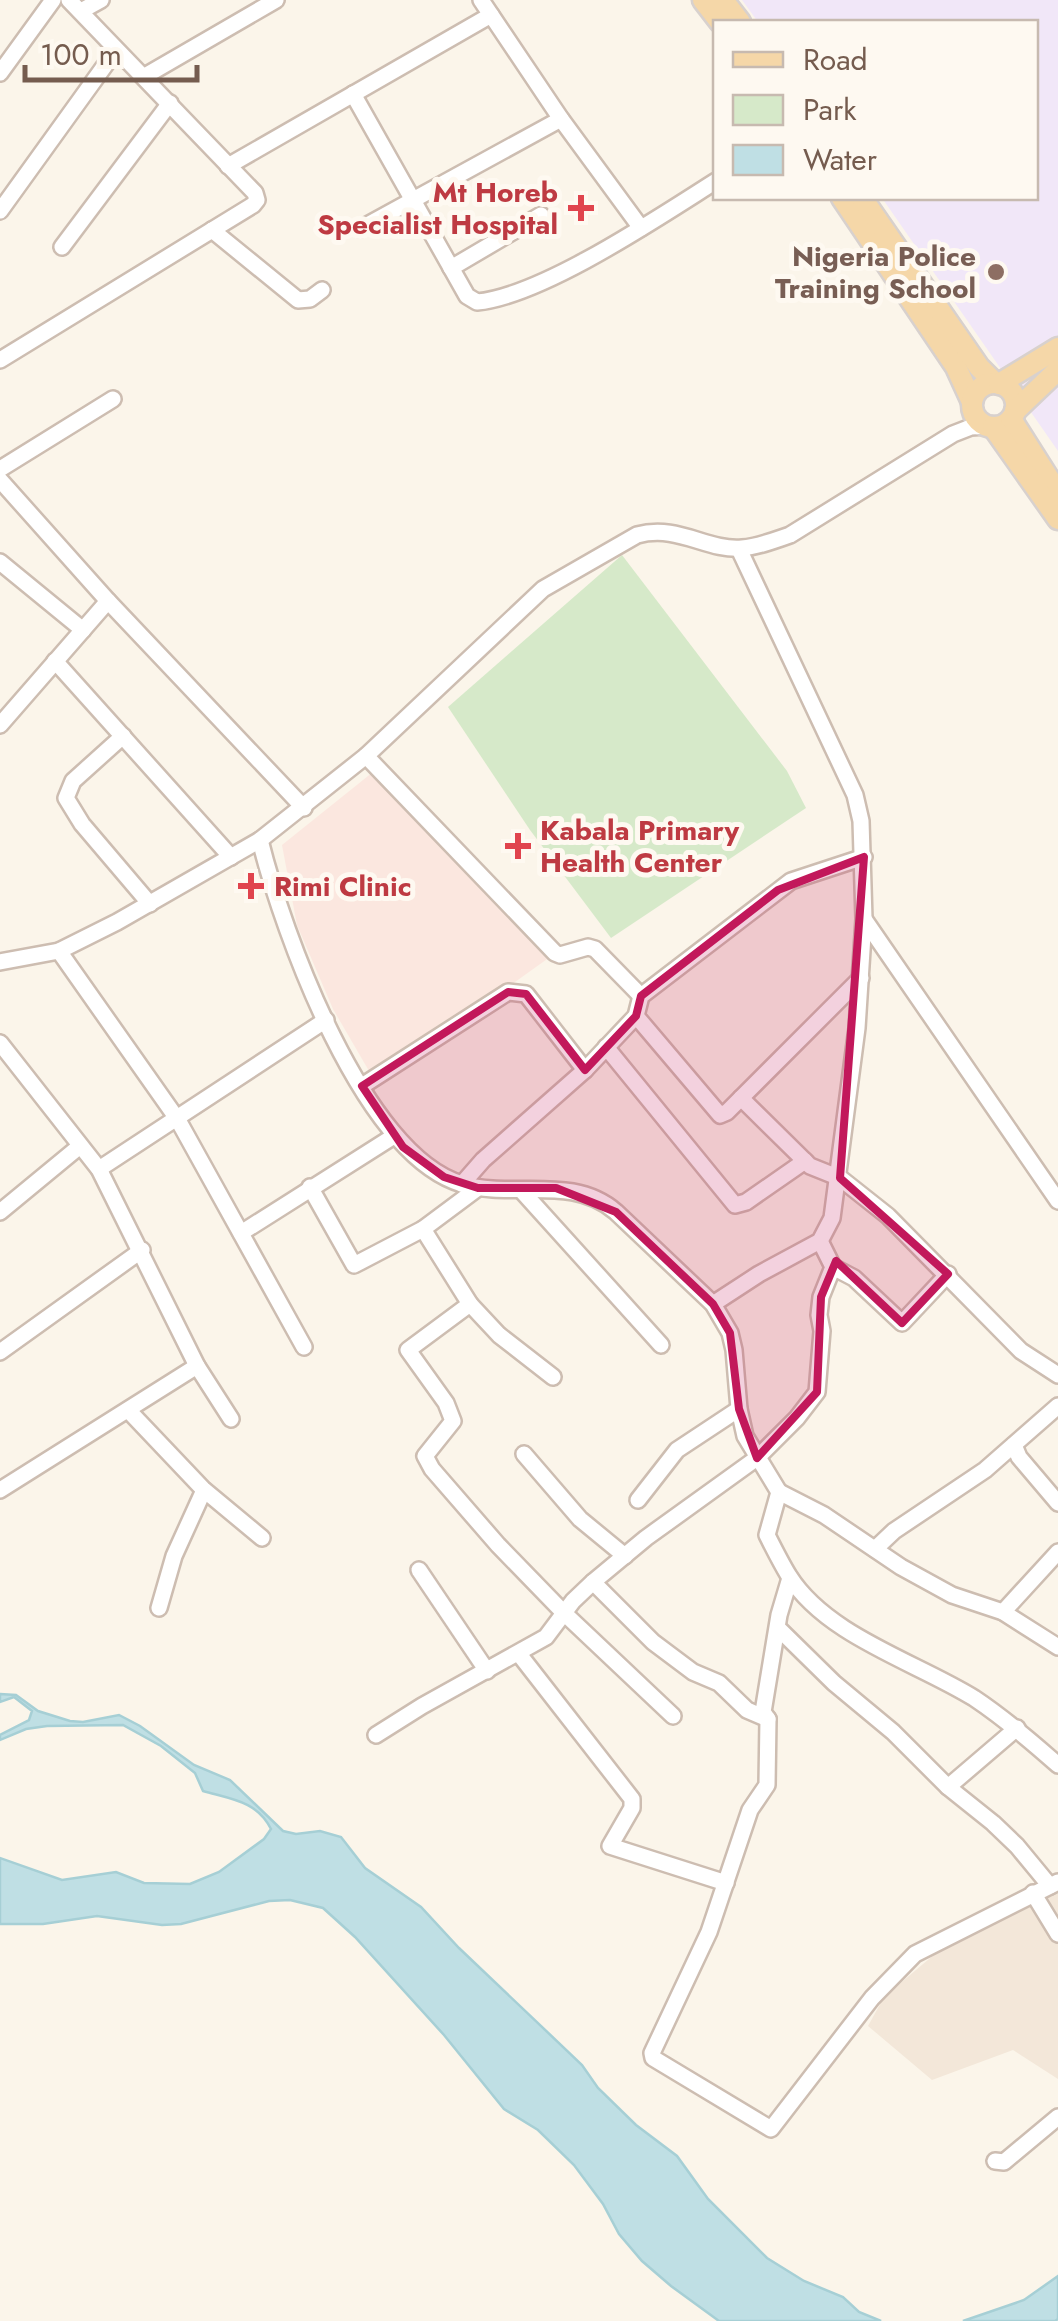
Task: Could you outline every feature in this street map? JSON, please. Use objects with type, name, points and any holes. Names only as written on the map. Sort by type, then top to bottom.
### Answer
[{"type":"main road","points":[[703,0],[718,20]]},
{"type":"main road","points":[[723,0],[738,20]]},
{"type":"main road","points":[[843,200],[1058,518]]},
{"type":"main road","points":[[863,200],[979,366],[1012,394],[991,416]]},
{"type":"main road","points":[[1058,348],[997,383],[982,386],[991,416],[1058,493]]},
{"type":"main road","points":[[991,416],[1058,370]]},
{"type":"street","points":[[0,73],[53,0]]},
{"type":"street","points":[[75,5],[101,0]]},
{"type":"street","points":[[145,76],[276,0]]},
{"type":"street","points":[[482,0],[641,228]]},
{"type":"street","points":[[0,360],[257,200],[255,193],[75,5]]},
{"type":"street","points":[[228,166],[491,15]]},
{"type":"street","points":[[0,211],[116,50]]},
{"type":"street","points":[[353,94],[467,296],[478,302],[538,283],[641,228],[713,183]]},
{"type":"street","points":[[62,246],[170,103]]},
{"type":"street","points":[[360,229],[561,118]]},
{"type":"street","points":[[451,268],[540,215]]},
{"type":"street","points":[[212,230],[298,300],[310,299],[322,290]]},
{"type":"street","points":[[0,470],[113,398]]},
{"type":"street","points":[[0,962],[59,950],[150,904],[260,840],[366,756],[542,589],[637,535],[673,532],[739,549],[790,536],[952,434],[991,416]]},
{"type":"street","points":[[0,480],[108,601],[304,808]]},
{"type":"street","points":[[714,1304],[759,1274],[820,1242],[832,1218],[840,1178],[864,919],[864,857],[854,795],[739,549]]},
{"type":"street","points":[[0,562],[83,630]]},
{"type":"street","points":[[0,724],[108,601]]},
{"type":"street","points":[[56,661],[230,857]]},
{"type":"street","points":[[123,736],[74,781],[66,798],[82,824],[150,904]]},
{"type":"street","points":[[366,756],[555,953],[560,956],[588,947],[595,949],[641,996]]},
{"type":"street","points":[[260,840],[289,935],[326,1020],[394,1136],[422,1163],[470,1186],[556,1188],[605,1202],[714,1304],[730,1333],[734,1350],[745,1436],[778,1492],[824,1515],[952,1595],[1003,1612],[1058,1646]]},
{"type":"street","points":[[310,1187],[354,1266],[423,1228],[470,1186],[483,1160],[586,1070],[636,1016],[641,996],[791,881],[864,857]]},
{"type":"street","points":[[864,919],[1058,1201]]},
{"type":"street","points":[[59,950],[178,1120],[304,1347]]},
{"type":"street","points":[[636,1016],[716,1114],[727,1112],[860,978]]},
{"type":"street","points":[[362,1086],[508,992],[526,994],[586,1070]]},
{"type":"street","points":[[99,1169],[326,1020]]},
{"type":"street","points":[[0,1043],[99,1169],[197,1366],[231,1419]]},
{"type":"street","points":[[606,1048],[735,1204],[746,1202],[805,1161]]},
{"type":"street","points":[[741,1098],[805,1161],[840,1178],[888,1216],[1021,1351],[1058,1376]]},
{"type":"street","points":[[241,1232],[394,1136]]},
{"type":"street","points":[[1,1208],[80,1146]]},
{"type":"street","points":[[521,1190],[661,1345]]},
{"type":"street","points":[[423,1228],[470,1304],[499,1335],[553,1377]]},
{"type":"street","points":[[820,1242],[833,1267],[854,1278],[902,1323],[948,1274]]},
{"type":"street","points":[[0,1352],[142,1250]]},
{"type":"street","points":[[376,1736],[546,1637],[594,1582],[757,1458],[797,1418],[816,1392],[822,1331],[819,1315],[833,1267]]},
{"type":"street","points":[[470,1304],[408,1350],[446,1403],[453,1421],[425,1456],[498,1545],[564,1614],[673,1716]]},
{"type":"street","points":[[0,1490],[197,1366]]},
{"type":"street","points":[[875,1549],[894,1531],[970,1480],[1058,1406]]},
{"type":"street","points":[[638,1500],[677,1450],[739,1409]]},
{"type":"street","points":[[128,1410],[204,1490],[262,1538]]},
{"type":"street","points":[[1014,1445],[1019,1457],[1058,1504]]},
{"type":"street","points":[[524,1454],[580,1519],[625,1556]]},
{"type":"street","points":[[159,1608],[174,1556],[204,1490]]},
{"type":"street","points":[[778,1492],[767,1535],[790,1578],[830,1617],[972,1697],[1018,1728],[1058,1765]]},
{"type":"street","points":[[1003,1612],[1058,1552]]},
{"type":"street","points":[[419,1570],[487,1670]]},
{"type":"street","points":[[779,1629],[948,1787],[1018,1846],[1054,1884],[915,1954],[872,1998],[776,2125],[767,2129],[653,2058],[652,2053],[709,1932],[750,1810],[767,1785],[768,1720],[763,1712],[779,1615],[790,1578]]},
{"type":"street","points":[[594,1582],[653,1642],[693,1672],[719,1683],[746,1710],[768,1720]]},
{"type":"street","points":[[519,1654],[632,1800],[632,1808],[610,1846],[726,1883]]},
{"type":"street","points":[[948,1787],[1018,1728]]},
{"type":"street","points":[[1033,1894],[1058,1934]]},
{"type":"street","points":[[995,2161],[1004,2162],[1022,2150],[1058,2117]]},
{"type":"highlighted area","points":[[864,857],[840,1178],[948,1274],[902,1323],[836,1261],[821,1297],[817,1392],[757,1458],[739,1409],[730,1333],[713,1304],[616,1212],[556,1188],[478,1188],[444,1177],[403,1147],[362,1086],[508,992],[526,994],[585,1070],[636,1016],[641,996],[778,890]]},
{"type":"shaded area","name":"Nigeria Police Training School","points":[[742,0],[1058,0],[1058,451],[883,200],[1038,200],[1038,20],[757,20]]},
{"type":"shaded area","points":[[373,772],[550,957],[480,1007],[369,1071],[333,1009],[297,925],[282,845]]},
{"type":"shaded area","points":[[1058,1886],[1058,2079],[1013,2050],[932,2080],[868,2026],[884,1997],[955,1937]]},
{"type":"green space","points":[[622,555],[787,771],[806,808],[611,938],[530,830],[448,707]]},
{"type":"water","points":[[0,1694],[16,1695],[38,1711],[70,1721],[119,1715],[194,1765],[230,1780],[283,1831],[320,1831],[341,1837],[365,1868],[421,1907],[582,2065],[598,2088],[636,2125],[677,2156],[708,2199],[767,2258],[881,2321],[719,2321],[671,2286],[619,2234],[574,2165],[538,2130],[504,2109],[444,2035],[355,1937],[323,1908],[290,1900],[269,1901],[181,1924],[97,1916],[43,1924],[0,1924],[0,1858],[62,1880],[116,1872],[144,1883],[190,1884],[219,1872],[264,1839],[271,1829],[251,1807],[203,1791],[195,1773],[161,1746],[123,1725],[47,1726],[26,1729],[0,1740],[0,1735],[29,1720],[32,1711],[14,1697],[0,1702]]},
{"type":"water","points":[[1058,2276],[1055,2321],[963,2321],[1024,2300]]},
{"type":"place","name":"Mt Horeb Specialist Hospital","points":[[581,208]]},
{"type":"place","name":"Nigeria Police Training School","points":[[996,272]]},
{"type":"place","name":"Kabala Primary Health Center","points":[[518,846]]},
{"type":"place","name":"Rimi Clinic","points":[[251,886]]}]
